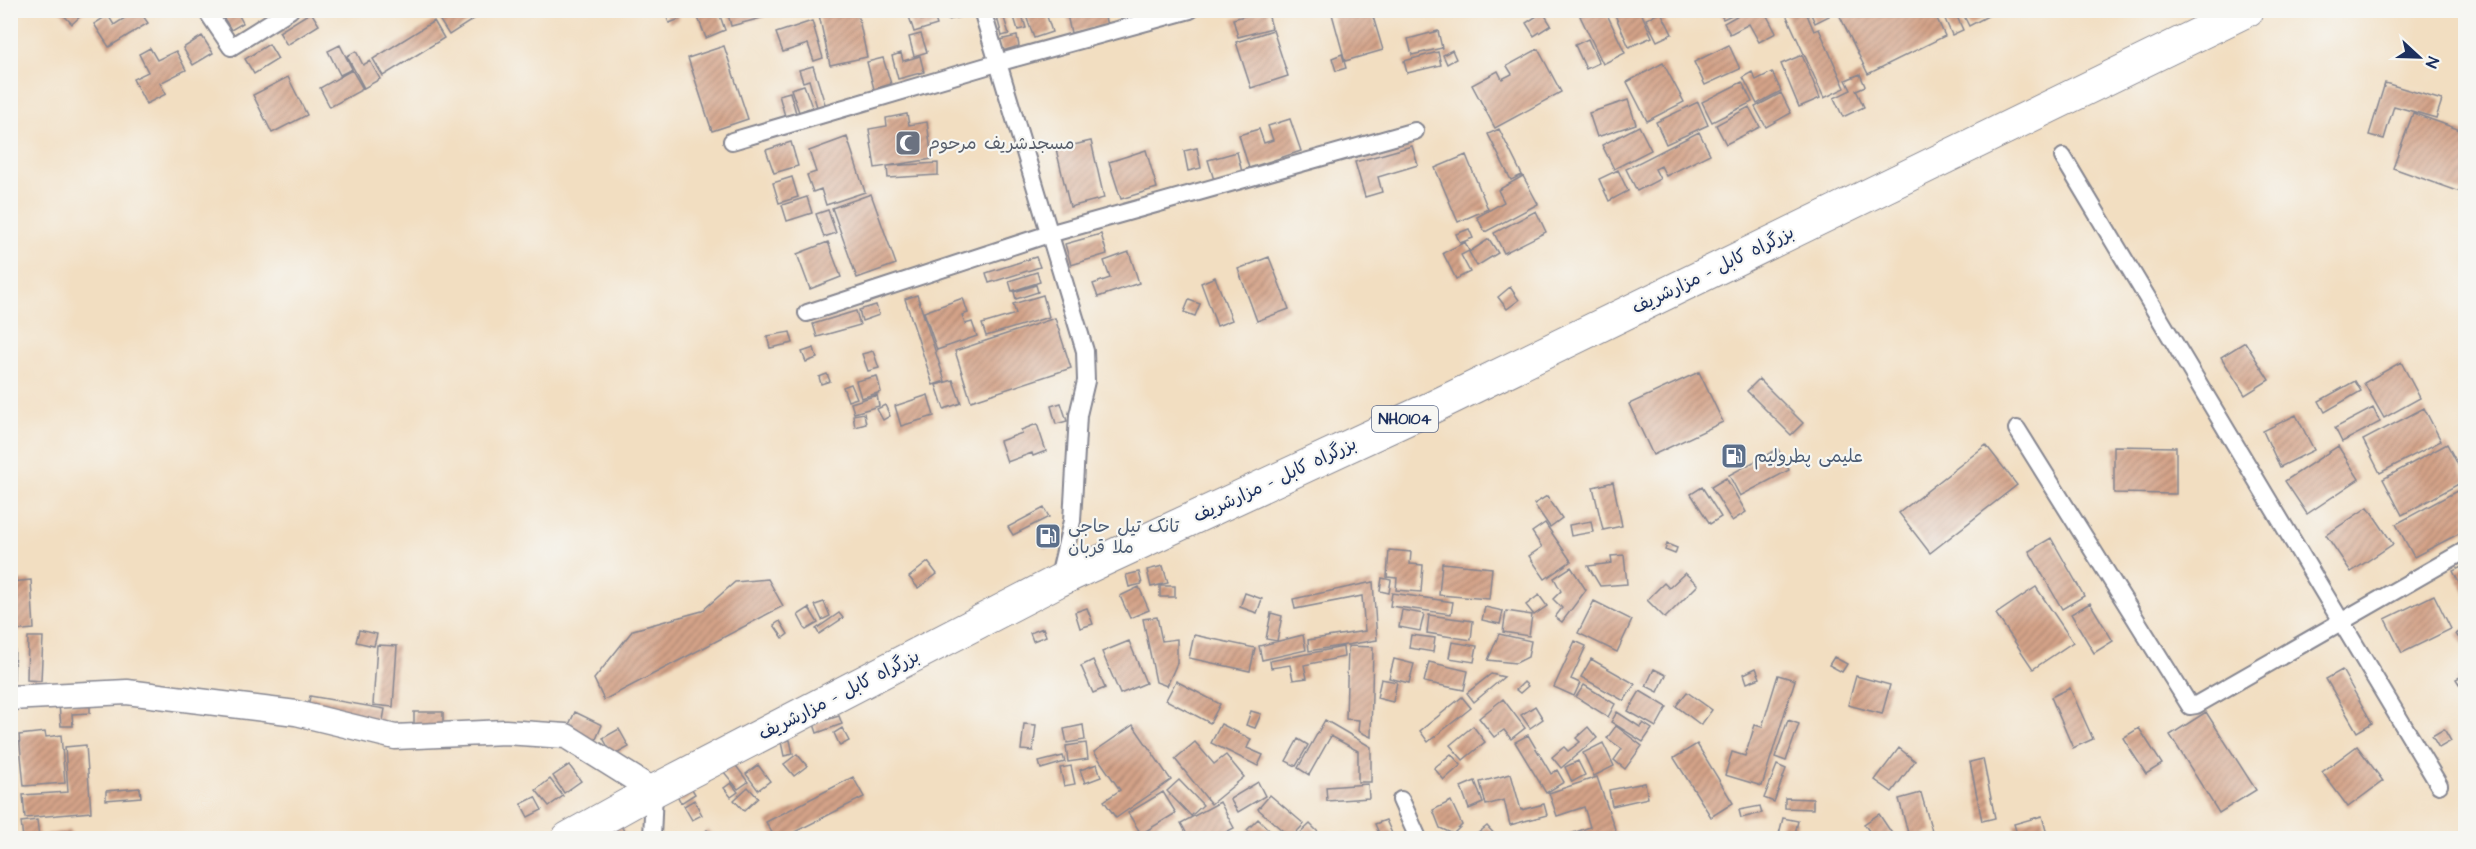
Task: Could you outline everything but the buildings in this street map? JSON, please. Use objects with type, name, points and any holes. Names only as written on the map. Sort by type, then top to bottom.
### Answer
[{"type":"highway","name":"بزرگراه کابل - مزارشریف","points":[[568,838],[1058,581],[1433,407],[2234,14]]},
{"type":"street","points":[[206,10],[231,47],[290,10]]},
{"type":"street","points":[[982,10],[1085,351],[1086,381],[1078,415],[1073,466],[1072,521],[1058,581]]},
{"type":"street","points":[[732,141],[997,63],[1190,10]]},
{"type":"street","points":[[807,313],[1049,234],[1415,131]]},
{"type":"street","points":[[2062,157],[2439,784]]},
{"type":"street","points":[[2017,429],[2190,706],[2196,705],[2466,550]]},
{"type":"street","points":[[10,698],[127,692],[297,712],[395,737],[505,732],[566,736],[654,791],[652,838]]},
{"type":"street","points":[[1401,800],[1418,838]]},
{"type":"place","name":"مسجدشریف مرحوم","points":[[908,143]]},
{"type":"place","name":"علیمی پطرولیم","points":[[1734,456]]},
{"type":"place","name":"تانک تیل حاجی ملا قربان","points":[[1048,536]]}]
